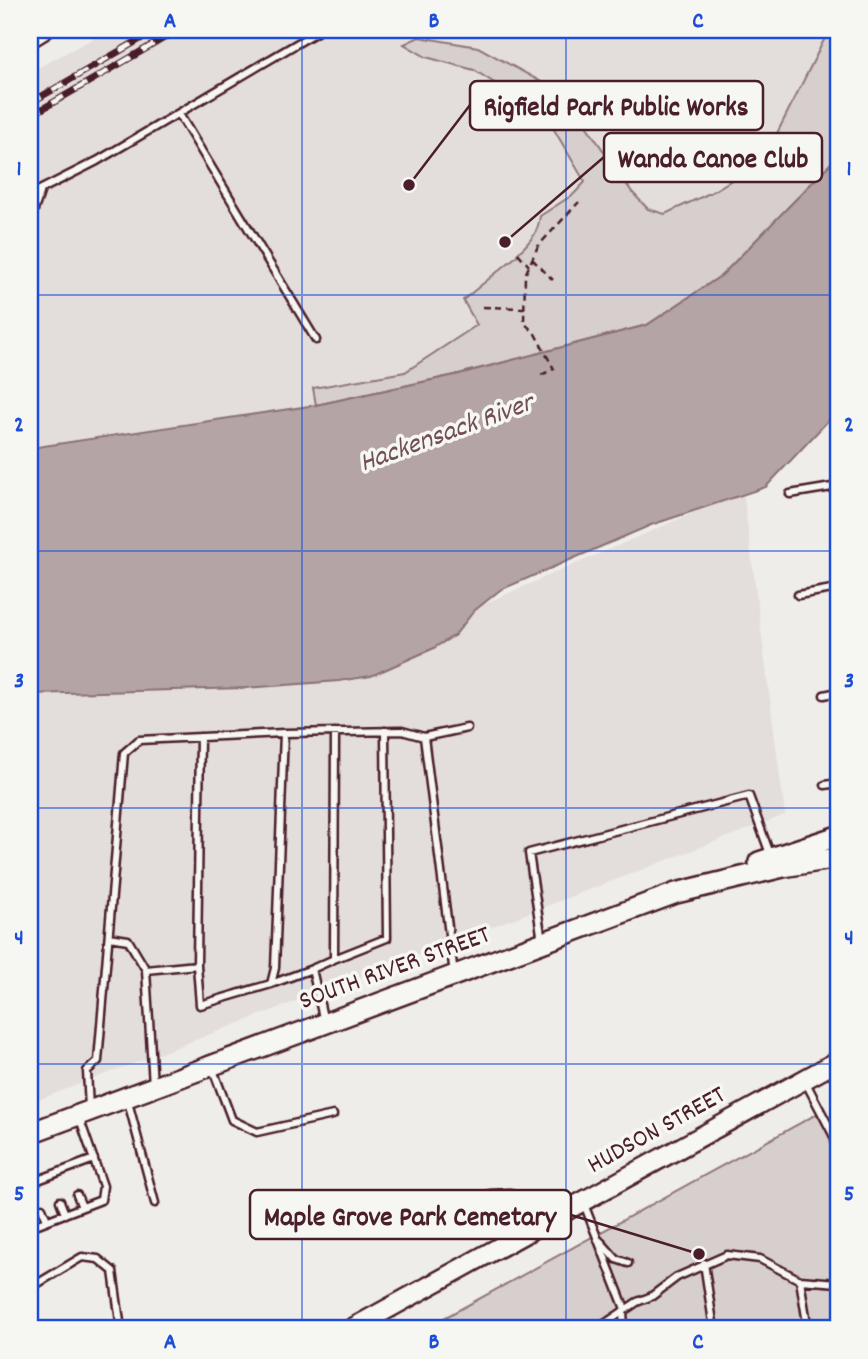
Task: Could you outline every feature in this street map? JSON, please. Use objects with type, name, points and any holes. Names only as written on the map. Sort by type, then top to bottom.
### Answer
[{"type":"main road","points":[[30,38],[43,30]]},
{"type":"main road","points":[[777,862],[838,836]]},
{"type":"main road","points":[[777,862],[838,858]]},
{"type":"main road","name":"SOUTH RIVER STREET","points":[[30,1133],[676,893],[777,862]]},
{"type":"main road","name":"HUDSON STREET","points":[[351,1329],[838,1061]]},
{"type":"lane","points":[[30,195],[179,114],[320,30]]},
{"type":"lane","points":[[179,114],[316,340]]},
{"type":"lane","points":[[30,216],[41,190]]},
{"type":"lane","points":[[790,494],[838,485]]},
{"type":"lane","points":[[798,595],[838,588]]},
{"type":"lane","points":[[824,695],[838,692]]},
{"type":"lane","points":[[30,1226],[102,1200],[103,1186],[84,1113],[87,1071],[98,1061],[124,753],[139,740],[385,731],[402,731],[424,737],[467,728]]},
{"type":"lane","points":[[200,737],[197,965],[200,1005],[271,984],[387,938],[385,731]]},
{"type":"lane","points":[[334,959],[335,732]]},
{"type":"lane","points":[[271,984],[275,968],[284,733]]},
{"type":"lane","points":[[424,737],[455,975]]},
{"type":"lane","points":[[825,785],[838,783]]},
{"type":"lane","points":[[543,943],[529,853],[749,796],[777,862]]},
{"type":"lane","points":[[109,937],[128,940],[146,971],[153,1087]]},
{"type":"lane","points":[[146,971],[197,965]]},
{"type":"lane","points":[[312,969],[325,1023]]},
{"type":"lane","points":[[211,1066],[232,1120],[257,1132],[333,1115]]},
{"type":"lane","points":[[804,1080],[838,1144]]},
{"type":"lane","points":[[127,1097],[155,1203]]},
{"type":"lane","points":[[36,1191],[31,1182],[94,1159]]},
{"type":"lane","points":[[67,1169],[71,1178]]},
{"type":"lane","points":[[50,1175],[54,1185]]},
{"type":"lane","points":[[356,1226],[402,1202],[426,1204],[444,1210],[490,1194],[510,1193],[542,1224]]},
{"type":"lane","points":[[78,1195],[82,1207]]},
{"type":"lane","points":[[60,1201],[65,1214]]},
{"type":"lane","points":[[583,1202],[624,1310],[624,1329]]},
{"type":"lane","points":[[42,1208],[47,1220]]},
{"type":"lane","points":[[597,1237],[616,1259],[628,1263]]},
{"type":"lane","points":[[597,1329],[637,1302],[652,1296],[677,1277],[721,1256],[742,1255],[760,1259],[800,1280],[838,1283]]},
{"type":"lane","points":[[30,1288],[82,1257],[98,1259],[113,1271],[121,1329]]},
{"type":"lane","points":[[704,1264],[714,1329]]},
{"type":"lane","points":[[800,1280],[808,1329]]},
{"type":"path","points":[[541,375],[554,369],[534,332],[524,323],[524,275],[538,246],[579,202]]},
{"type":"path","points":[[518,253],[529,266]]},
{"type":"path","points":[[532,259],[553,280]]},
{"type":"path","points":[[483,307],[524,309]]},
{"type":"shaded area","points":[[109,30],[838,30],[838,33],[827,35],[763,161],[710,193],[665,214],[648,209],[632,192],[565,95],[405,44],[426,57],[474,70],[546,116],[601,209],[477,325],[405,372],[314,388],[316,405],[30,448],[30,72]]},
{"type":"shaded area","points":[[838,33],[838,156],[722,275],[647,325],[455,375],[316,405],[313,388],[405,372],[477,325],[463,300],[518,255],[535,232],[540,216],[574,194],[585,182],[546,116],[474,70],[426,57],[404,44],[419,37],[478,47],[565,95],[632,192],[648,209],[665,214],[710,193],[763,161],[827,34]]},
{"type":"shaded area","points":[[743,491],[785,815],[30,1103],[30,694],[171,687],[184,684],[356,680],[479,606]]},
{"type":"shaded area","points":[[824,1110],[838,1179],[838,1329],[424,1329]]},
{"type":"water","name":"Hackensack River","points":[[838,156],[838,410],[766,487],[651,525],[500,590],[474,611],[455,635],[432,649],[371,676],[245,688],[30,694],[30,448],[316,405],[455,375],[647,325],[722,275]]},
{"type":"railway","points":[[30,103],[156,30]]},
{"type":"railway","points":[[30,116],[178,30]]},
{"type":"place","name":"Rigfield Park Public Works","points":[[409,185]]},
{"type":"place","name":"Wanda Canoe Club","points":[[505,242]]},
{"type":"place","name":"Maple Grove Park Cemetary","points":[[699,1254]]}]
